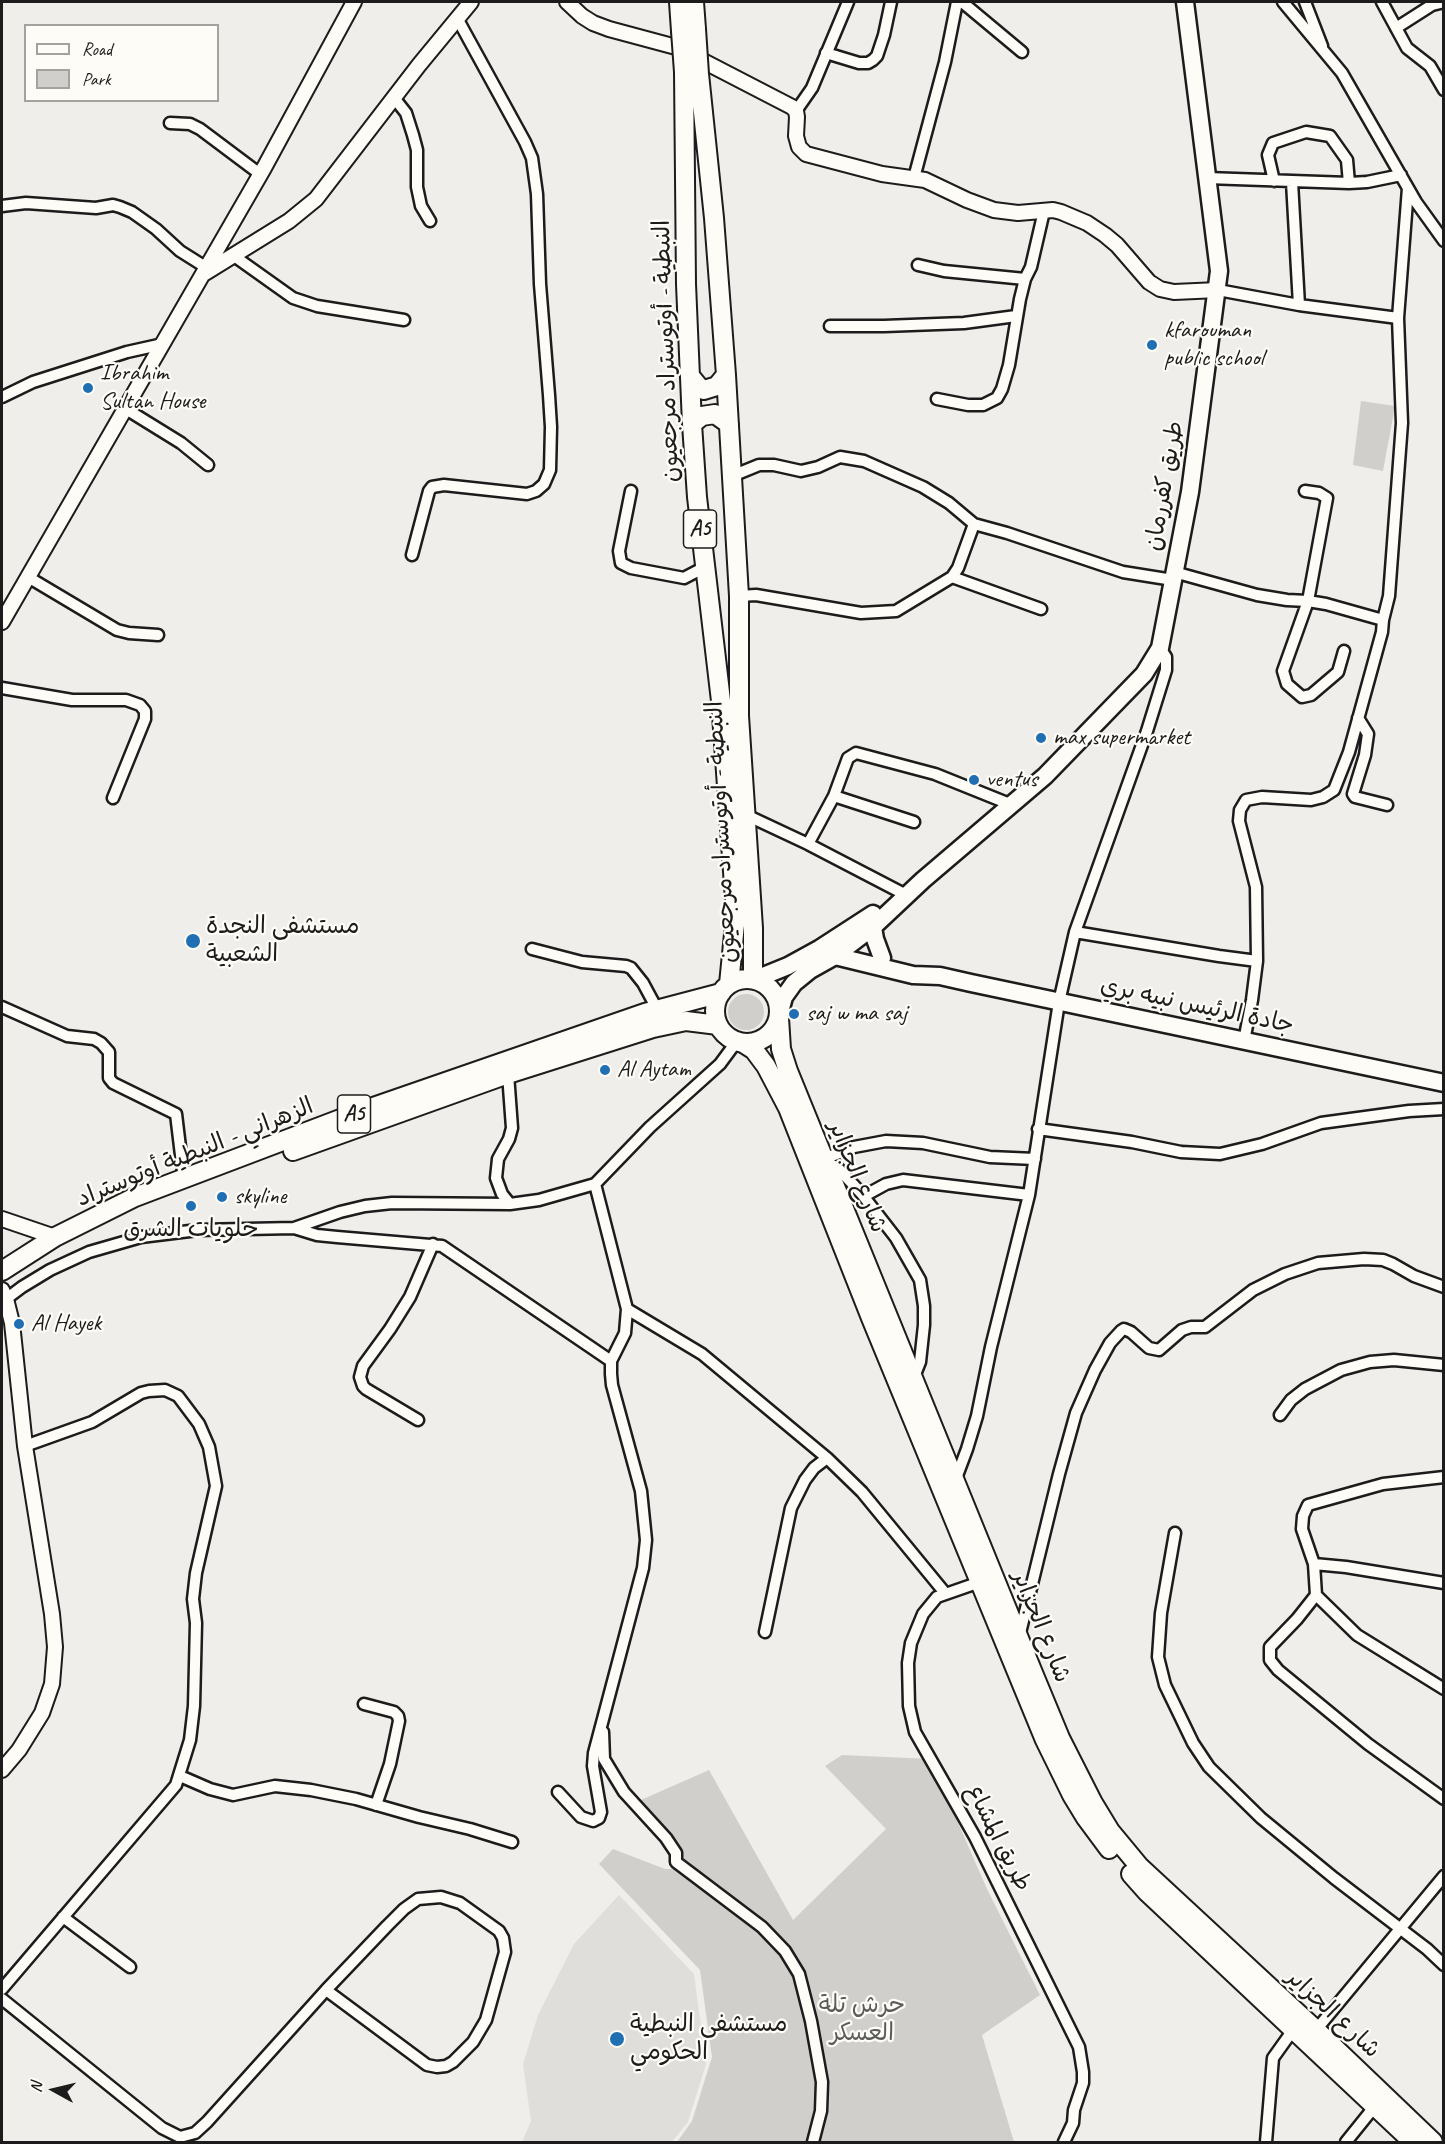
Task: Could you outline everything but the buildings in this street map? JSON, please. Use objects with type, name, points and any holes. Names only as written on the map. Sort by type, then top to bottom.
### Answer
[{"type":"main road","name":"النبطية - أوتوستراد مرجعيون","points":[[679,2],[688,30],[692,73],[714,218],[739,596],[738,652],[744,814],[753,928],[754,979]]},
{"type":"main road","name":"النبطية - أوتوستراد مرجعيون","points":[[688,30],[694,2]]},
{"type":"main road","name":"طريق كفررمان","points":[[904,894],[1045,776],[1144,674],[1160,648],[1192,482],[1219,272],[1185,2]]},
{"type":"main road","name":"النبطية - أوتوستراد مرجعيون","points":[[692,73],[686,284],[697,497],[721,701],[733,872],[735,914],[725,989]]},
{"type":"main road","points":[[690,376],[704,390],[717,386],[726,375]]},
{"type":"main road","points":[[692,424],[702,416],[715,414],[729,424]]},
{"type":"main road","points":[[754,979],[833,948],[873,927],[904,894]]},
{"type":"main road","points":[[718,1025],[726,1035],[740,1042],[755,1042],[766,1037],[774,1029],[784,997],[794,983],[861,923],[904,894]]},
{"type":"main road","points":[[873,927],[882,958]]},
{"type":"main road","points":[[833,948],[882,958],[940,976]]},
{"type":"main road","points":[[833,948],[913,975],[940,976]]},
{"type":"main road","name":"جادة الرئيس نبيه بري","points":[[940,976],[1443,1083]]},
{"type":"main road","name":"A5","points":[[718,1025],[715,1014],[716,1003],[725,989],[744,979],[754,979]]},
{"type":"main road","points":[[754,979],[768,986],[777,998],[779,1015]]},
{"type":"main road","name":"الزهراني - النبطية أوتوستراد","points":[[2,1271],[55,1237],[135,1197],[359,1112],[657,1009],[725,989]]},
{"type":"main road","name":"شارع الجزاير","points":[[779,1015],[783,1060],[910,1375],[1074,1767],[1110,1831],[1139,1866],[1433,2142]]},
{"type":"main road","name":"الزهراني - النبطية أوتوستراد","points":[[3,1291],[48,1253],[168,1195],[508,1074],[653,1028],[686,1021],[718,1025]]},
{"type":"main road","name":"شارع الجزاير","points":[[740,1042],[754,1050],[766,1066],[788,1108],[871,1318],[1045,1740],[1086,1818],[1147,1892],[1413,2142]]},
{"type":"street","points":[[2,622],[205,271],[354,2]]},
{"type":"street","points":[[205,271],[234,256],[308,206],[334,177],[367,131],[471,2]]},
{"type":"street","points":[[567,2],[593,23],[676,46],[796,111]]},
{"type":"street","points":[[848,2],[812,88],[796,111],[797,142],[806,154],[882,174],[925,180],[994,210],[1018,213],[1053,210],[1060,212],[1097,229],[1117,245],[1149,282],[1174,292],[1218,290],[1299,305],[1398,318]]},
{"type":"street","points":[[826,53],[859,63],[868,63],[873,60],[877,56],[884,35],[891,2]]},
{"type":"street","points":[[914,178],[945,62],[957,2]]},
{"type":"street","points":[[962,2],[1022,52]]},
{"type":"street","points":[[1282,2],[1342,73],[1408,188],[1443,241]]},
{"type":"street","points":[[1305,2],[1326,55]]},
{"type":"street","points":[[1382,2],[1407,48],[1430,66],[1443,90]]},
{"type":"street","points":[[1396,28],[1432,5],[1443,2]]},
{"type":"street","points":[[412,555],[432,487],[444,484],[527,494],[536,491],[544,484],[550,470],[551,427],[540,284],[537,194],[532,158],[457,18]]},
{"type":"street","points":[[394,99],[406,113],[411,127],[417,150],[419,198],[430,221]]},
{"type":"street","points":[[170,123],[190,124],[200,129],[260,174]]},
{"type":"street","points":[[1274,181],[1268,155],[1273,143],[1306,132],[1330,136],[1347,160],[1349,183]]},
{"type":"street","points":[[1207,178],[1349,183],[1401,175]]},
{"type":"street","points":[[1292,182],[1299,305]]},
{"type":"street","points":[[1244,1041],[1257,961],[1256,887],[1239,821],[1240,810],[1246,800],[1262,797],[1311,800],[1323,797],[1334,790],[1349,752],[1383,632],[1383,620],[1389,596],[1402,423],[1398,318],[1408,188]]},
{"type":"street","points":[[2,206],[26,203],[96,208],[113,205],[120,207],[132,212],[156,229],[205,271]]},
{"type":"street","points":[[937,399],[968,405],[983,405],[997,398],[1009,365],[1025,279],[1031,267],[1044,211]]},
{"type":"street","points":[[234,256],[293,298],[339,310],[404,320]]},
{"type":"street","points":[[918,265],[944,271],[1025,279]]},
{"type":"street","points":[[830,326],[964,322],[1017,316]]},
{"type":"street","points":[[2,398],[33,382],[127,352],[163,344]]},
{"type":"street","points":[[126,409],[173,438],[208,465]]},
{"type":"street","points":[[732,476],[759,465],[774,465],[801,471],[818,467],[840,457],[851,458],[864,461],[923,487],[949,503],[974,524],[1123,572],[1174,576],[1257,595],[1308,601],[1383,620]]},
{"type":"street","points":[[631,491],[619,551],[621,563],[631,568],[684,578],[705,567]]},
{"type":"street","points":[[1305,491],[1319,493],[1327,498],[1308,601],[1283,671],[1287,684],[1302,697],[1311,695],[1338,672],[1344,651]]},
{"type":"street","points":[[739,596],[756,595],[856,612],[890,613],[903,608],[952,578],[974,524]]},
{"type":"street","points":[[28,577],[117,630],[158,635]]},
{"type":"street","points":[[952,578],[1041,609]]},
{"type":"street","points":[[955,1482],[968,1449],[990,1347],[1029,1195],[1059,1002],[1075,932],[1164,678],[1166,657],[1160,648]]},
{"type":"street","points":[[2,688],[72,700],[126,700],[140,705],[145,711],[144,719],[112,798]]},
{"type":"street","points":[[1358,718],[1368,734],[1365,755],[1353,794],[1355,798],[1387,805]]},
{"type":"street","points":[[808,844],[834,796],[848,758],[856,753],[935,774],[1012,805]]},
{"type":"street","points":[[834,796],[914,822]]},
{"type":"street","points":[[744,814],[904,894]]},
{"type":"street","points":[[1075,932],[1257,961]]},
{"type":"street","points":[[532,949],[582,962],[621,964],[630,968],[650,993],[657,1009]]},
{"type":"street","points":[[2,1007],[67,1036],[94,1039],[101,1043],[109,1052],[109,1078],[113,1083],[176,1114],[184,1180]]},
{"type":"street","points":[[294,1228],[365,1206],[392,1203],[510,1204],[539,1200],[595,1184],[650,1127],[720,1064],[740,1042]]},
{"type":"street","points":[[508,1074],[512,1128],[498,1159],[496,1178],[502,1194],[510,1204]]},
{"type":"street","points":[[1038,1130],[1132,1142],[1181,1152],[1220,1154],[1262,1144],[1321,1123],[1443,1108]]},
{"type":"street","points":[[825,1161],[865,1144],[886,1141],[923,1143],[990,1157],[1035,1159]]},
{"type":"street","points":[[825,1161],[837,1167],[864,1196],[896,1238],[920,1280],[924,1325],[920,1362],[916,1372],[910,1375]]},
{"type":"street","points":[[864,1196],[886,1184],[903,1179],[1029,1195]]},
{"type":"street","points":[[558,1792],[581,1817],[593,1821],[599,1818],[600,1803],[593,1766],[643,1568],[646,1540],[640,1491],[612,1385],[611,1361],[625,1333],[627,1310],[595,1184]]},
{"type":"street","points":[[2,1219],[55,1237]]},
{"type":"street","points":[[2,1770],[19,1750],[42,1713],[52,1684],[54,1667],[52,1614],[25,1446],[12,1323],[3,1291],[22,1287],[50,1270],[88,1252],[141,1237],[198,1230],[294,1228],[337,1238],[433,1244],[452,1252],[611,1361]]},
{"type":"street","points":[[418,1420],[366,1389],[360,1377],[363,1366],[410,1297],[433,1244]]},
{"type":"street","points":[[1019,1637],[1076,1413],[1100,1361],[1110,1343],[1121,1331],[1124,1329],[1131,1332],[1149,1348],[1159,1350],[1186,1328],[1205,1327],[1253,1290],[1285,1274],[1318,1263],[1364,1259],[1383,1260],[1414,1276],[1443,1287]]},
{"type":"street","points":[[627,1310],[702,1354],[827,1458],[862,1492],[945,1593]]},
{"type":"street","points":[[1280,1415],[1291,1400],[1305,1389],[1324,1377],[1354,1366],[1394,1360],[1443,1365]]},
{"type":"street","points":[[2,1989],[164,1801],[180,1776],[190,1740],[194,1706],[196,1635],[193,1599],[196,1573],[216,1486],[209,1447],[199,1424],[178,1396],[165,1390],[149,1391],[92,1422],[25,1446]]},
{"type":"street","points":[[765,1632],[791,1508],[805,1480],[814,1468],[827,1458]]},
{"type":"street","points":[[1443,1478],[1383,1484],[1308,1505],[1303,1516],[1302,1529],[1314,1564],[1316,1595],[1357,1635],[1443,1689]]},
{"type":"street","points":[[1176,1533],[1161,1613],[1158,1657],[1165,1685],[1193,1743],[1209,1767],[1261,1818],[1334,1878],[1427,1949],[1443,1965]]},
{"type":"street","points":[[1314,1564],[1340,1566],[1443,1583]]},
{"type":"street","name":"طريق المشاع","points":[[980,1582],[937,1597],[923,1614],[911,1643],[907,1678],[910,1715],[915,1731],[975,1837],[1079,2046],[1083,2083],[1074,2110],[1073,2123],[1064,2142]]},
{"type":"street","points":[[1316,1595],[1270,1647],[1270,1660],[1278,1670],[1368,1744],[1443,1799]]},
{"type":"street","points":[[364,1704],[394,1712],[399,1721],[390,1764],[375,1805]]},
{"type":"street","points":[[603,1720],[604,1759],[624,1792],[666,1838],[676,1853],[676,1862],[762,1927],[785,1951],[799,1974],[811,2021],[822,2082],[821,2111],[813,2142]]},
{"type":"street","points":[[180,1776],[226,1794],[245,1794],[284,1786],[345,1797],[512,1842]]},
{"type":"street","points":[[1316,2030],[1443,1876]]},
{"type":"street","points":[[2,1999],[162,2128],[183,2139],[195,2133],[207,2122],[326,1990],[397,1916],[418,1899],[441,1897],[460,1903],[499,1931],[503,1938],[504,1952],[486,2020],[473,2042],[446,2066],[427,2065],[326,1990]]},
{"type":"street","points":[[63,1917],[130,1967]]},
{"type":"street","points":[[1266,2142],[1273,2058],[1293,2030]]},
{"type":"street","points":[[1346,2142],[1375,2106]]},
{"type":"shaded area","name":"مستشفى النبطية الحكومي","points":[[619,1895],[694,1974],[706,2064],[688,2122],[672,2142],[522,2142],[531,2121],[523,2064],[538,2015],[574,1944]]},
{"type":"green space","points":[[1361,401],[1395,406],[1383,471],[1353,465]]},
{"type":"green space","points":[[746,994],[759,999],[764,1012],[759,1025],[746,1030],[733,1025],[728,1012],[733,999]]},
{"type":"green space","name":"حرش تلة العسكر","points":[[842,1755],[930,1759],[987,1889],[1040,1995],[982,2035],[1014,2142],[677,2142],[692,2121],[712,2057],[700,1970],[599,1864],[613,1849],[665,1869],[674,1869],[678,1861],[641,1800],[709,1770],[793,1920],[886,1829],[825,1766]]},
{"type":"place","name":"kfarouman public school","points":[[1152,345]]},
{"type":"place","name":"Ibrahim Sultan House","points":[[88,388]]},
{"type":"place","name":"max supermarket","points":[[1041,738]]},
{"type":"place","name":"ventus","points":[[974,780]]},
{"type":"place","name":"مستشفى النجدة الشعبية","points":[[193,941]]},
{"type":"place","name":"saj w ma saj","points":[[794,1014]]},
{"type":"place","name":"Al Aytam","points":[[605,1070]]},
{"type":"place","name":"skyline","points":[[222,1197]]},
{"type":"place","name":"حلويات الشرق","points":[[191,1206]]},
{"type":"place","name":"Al Hayek","points":[[19,1324]]},
{"type":"place","name":"مستشفى النبطية الحكومي","points":[[617,2039]]}]
